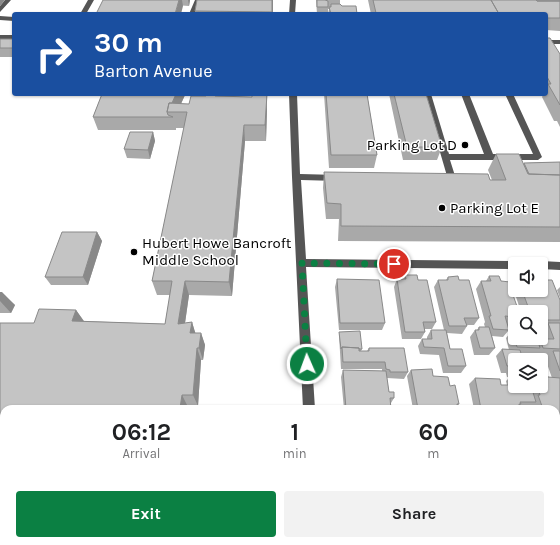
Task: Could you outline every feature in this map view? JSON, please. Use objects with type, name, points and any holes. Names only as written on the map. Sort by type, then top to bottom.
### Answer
[{"type":"street","points":[[0,10],[8,0]]},
{"type":"street","points":[[84,12],[91,0]]},
{"type":"street","points":[[193,12],[198,0]]},
{"type":"street","points":[[292,12],[293,0]]},
{"type":"street","points":[[0,18],[12,19]]},
{"type":"street","points":[[0,36],[12,37]]},
{"type":"street","points":[[548,42],[560,42]]},
{"type":"street","points":[[293,96],[309,405]]},
{"type":"street","points":[[428,96],[452,179],[437,179]]},
{"type":"street","points":[[467,96],[490,158]]},
{"type":"street","points":[[446,157],[490,158],[538,156],[510,96]]},
{"type":"street","points":[[296,177],[345,178]]},
{"type":"street","points":[[302,263],[508,265]]},
{"type":"street","points":[[548,265],[560,266]]},
{"type":"building","points":[[103,0],[179,0],[176,12],[97,12]]},
{"type":"building","points":[[197,0],[272,0],[272,12],[195,11]]},
{"type":"building","points":[[317,0],[328,1],[328,7],[317,7]]},
{"type":"building","points":[[373,0],[491,0],[498,12],[376,12]]},
{"type":"building","points":[[491,0],[560,1],[560,18],[548,18],[548,12],[498,12]]},
{"type":"building","points":[[536,0],[560,0],[560,1],[537,1]]},
{"type":"building","points":[[331,4],[356,6],[357,12],[330,12],[329,7],[331,7]]},
{"type":"building","points":[[548,38],[550,38],[560,54],[560,105],[548,84],[551,84],[548,79]]},
{"type":"building","points":[[0,39],[12,39],[12,48],[0,48]]},
{"type":"building","points":[[101,96],[175,96],[172,103],[169,103],[167,112],[168,115],[173,117],[93,117]]},
{"type":"building","points":[[191,96],[267,96],[265,125],[244,125],[229,282],[185,281],[178,324],[192,322],[190,333],[201,333],[199,348],[197,348],[193,395],[182,395],[180,405],[0,405],[0,323],[34,323],[39,309],[76,310],[72,321],[165,324],[172,281],[152,281],[187,112],[167,112],[169,103],[189,104]]},
{"type":"building","points":[[326,96],[367,96],[377,155],[331,155]]},
{"type":"building","points":[[394,96],[427,96],[442,147],[407,147]]},
{"type":"building","points":[[130,132],[153,132],[148,150],[124,149]]},
{"type":"building","name":"Parking Lot E","points":[[496,154],[519,154],[528,174],[560,175],[560,227],[341,226],[341,204],[327,203],[324,172],[488,174],[490,180],[506,180]]},
{"type":"building","points":[[560,162],[560,175],[529,174],[524,163]]},
{"type":"building","points":[[62,232],[97,232],[83,277],[45,277]]},
{"type":"building","points":[[405,275],[417,275],[418,280],[427,280],[436,322],[423,322],[425,332],[405,332],[397,279],[406,279]]},
{"type":"building","points":[[458,276],[459,280],[469,280],[479,318],[464,318],[467,326],[449,326],[438,280],[448,280],[448,277]]},
{"type":"building","points":[[489,276],[499,276],[501,281],[508,282],[508,297],[514,297],[517,305],[508,305],[508,316],[505,316],[508,330],[493,329],[489,316],[491,316],[481,281],[491,281]]},
{"type":"building","points":[[337,279],[379,280],[385,323],[340,323]]},
{"type":"building","points":[[548,280],[552,280],[560,300],[560,320],[548,320],[548,305],[527,305],[525,297],[548,297]]},
{"type":"building","points":[[548,323],[560,323],[560,349],[543,348],[542,345],[548,345],[548,339],[554,339]]},
{"type":"building","points":[[479,327],[489,327],[495,348],[480,348],[475,330],[479,330]]},
{"type":"building","points":[[431,330],[446,330],[450,349],[462,349],[466,366],[448,366],[444,348],[424,347],[422,339],[432,339]]},
{"type":"building","points":[[360,331],[362,349],[342,347],[341,349],[339,332]]},
{"type":"building","points":[[516,345],[539,345],[540,348],[517,347]]},
{"type":"building","points":[[342,347],[359,348],[359,351],[369,351],[369,348],[404,348],[408,372],[390,372],[390,370],[386,369],[385,362],[343,362]]},
{"type":"building","points":[[502,349],[520,350],[521,353],[508,353],[507,366]]},
{"type":"building","points":[[553,351],[560,351],[560,371]]},
{"type":"building","points":[[432,369],[433,376],[448,377],[450,386],[455,385],[459,404],[417,405],[411,370]]},
{"type":"building","points":[[343,370],[386,371],[389,392],[394,392],[394,398],[390,398],[391,405],[346,405]]},
{"type":"building","points":[[548,377],[560,378],[560,405],[542,405],[538,395],[540,395],[539,393],[548,393]]},
{"type":"building","points":[[475,378],[500,379],[501,385],[508,385],[508,393],[533,393],[536,402],[520,402],[521,404],[480,405]]},
{"type":"place","name":"Parking Lot D","points":[[465,145]]},
{"type":"place","name":"Parking Lot E","points":[[442,208]]},
{"type":"place","name":"Hubert Howe Bancroft Middle School","points":[[134,252]]},
{"type":"route","points":[[307,364],[302,263],[394,264]]}]
